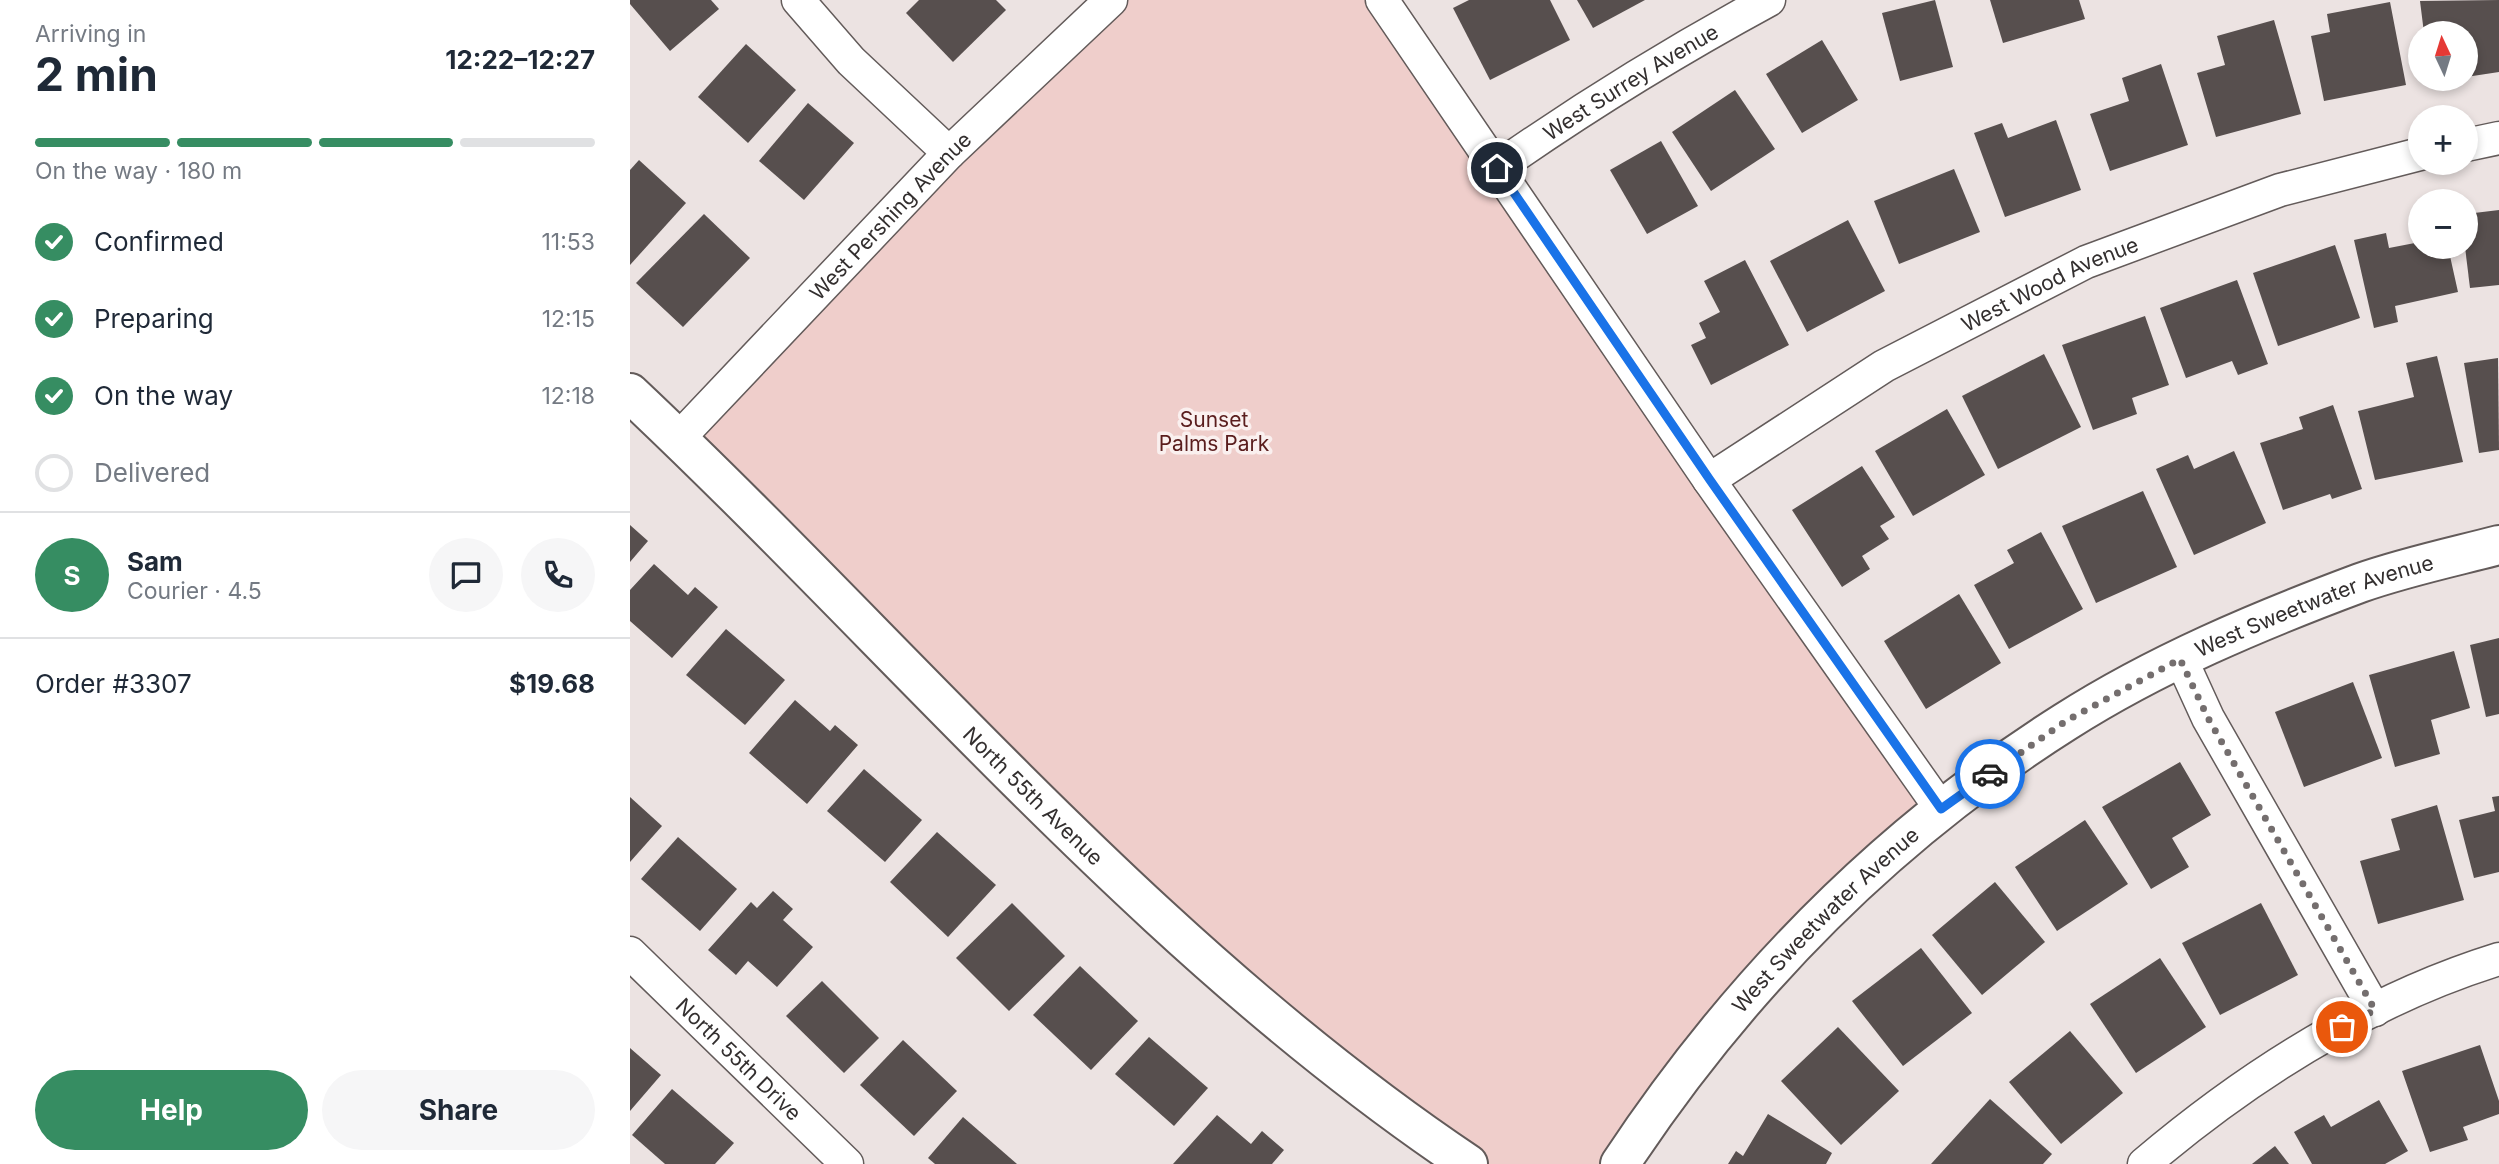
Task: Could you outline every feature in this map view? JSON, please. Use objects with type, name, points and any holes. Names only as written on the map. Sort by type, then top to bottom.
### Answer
[{"type":"street","points":[[797,0],[851,61],[949,153]]},
{"type":"street","name":"West Pershing Avenue","points":[[678,439],[949,153],[1111,0]]},
{"type":"street","points":[[1382,0],[1710,480],[1941,809]]},
{"type":"street","name":"West Surrey Avenue","points":[[1497,168],[1553,129],[1694,41],[1769,0]]},
{"type":"street","points":[[2478,142],[2499,138]]},
{"type":"street","name":"West Wood Avenue","points":[[1710,480],[1884,366],[2086,262],[2178,225],[2280,190],[2408,157]]},
{"type":"street","name":"North 55th Avenue","points":[[630,393],[1056,818],[1218,970],[1313,1048],[1468,1164]]},
{"type":"street","name":"West Sweetwater Avenue","points":[[1620,1164],[1689,1065],[1730,1013],[1788,948],[1837,900],[1941,809],[2066,721],[2213,642],[2362,582],[2499,545]]},
{"type":"street","points":[[2180,659],[2208,718],[2375,1010]]},
{"type":"street","name":"North 55th Drive","points":[[630,953],[847,1164]]},
{"type":"street","points":[[2144,1164],[2256,1076],[2404,995],[2499,959]]},
{"type":"green space","name":"Sunset Palms Park","points":[[1111,0],[1382,0],[1941,809],[1620,1164],[1468,1164],[1313,1048],[678,439]]},
{"type":"building","points":[[630,0],[711,0],[719,9],[670,51],[630,4]]},
{"type":"building","points":[[919,0],[996,0],[1006,10],[953,62],[906,13]]},
{"type":"building","points":[[1469,0],[1550,0],[1570,40],[1490,80],[1453,8]]},
{"type":"building","points":[[1577,0],[1645,0],[1593,28]]},
{"type":"building","points":[[1935,0],[1953,67],[1900,81],[1882,13]]},
{"type":"building","points":[[1990,0],[2079,0],[2085,19],[2003,43]]},
{"type":"building","points":[[2499,0],[2499,72],[2478,75],[2478,21],[2422,21],[2420,1]]},
{"type":"building","points":[[2390,2],[2406,85],[2324,101],[2311,36],[2330,32],[2327,14]]},
{"type":"building","points":[[2274,20],[2301,114],[2216,137],[2197,73],[2225,65],[2217,36]]},
{"type":"building","points":[[1822,40],[1858,100],[1802,133],[1766,74]]},
{"type":"building","points":[[746,44],[796,90],[748,143],[698,97]]},
{"type":"building","points":[[2161,64],[2188,145],[2110,171],[2090,114],[2129,101],[2122,78]]},
{"type":"building","points":[[1735,90],[1775,149],[1711,191],[1672,132]]},
{"type":"building","points":[[808,103],[854,143],[804,200],[759,161]]},
{"type":"building","points":[[2056,120],[2081,190],[2005,217],[1974,133],[2002,123],[2008,138]]},
{"type":"building","points":[[1661,141],[1698,206],[1647,234],[1610,170]]},
{"type":"building","points":[[639,160],[686,203],[630,265],[630,170]]},
{"type":"building","points":[[1954,169],[1980,232],[1899,264],[1874,201]]},
{"type":"building","points":[[2499,210],[2499,285],[2470,288],[2466,259],[2478,259],[2478,213]]},
{"type":"building","points":[[704,214],[750,258],[683,327],[636,283]]},
{"type":"building","points":[[1848,220],[1885,291],[1807,332],[1770,261]]},
{"type":"building","points":[[2386,233],[2389,248],[2408,244],[2408,259],[2451,259],[2458,292],[2395,306],[2398,322],[2374,328],[2354,240]]},
{"type":"building","points":[[2335,245],[2360,318],[2278,346],[2253,273]]},
{"type":"building","points":[[1745,260],[1789,345],[1711,385],[1691,345],[1706,338],[1699,323],[1720,312],[1704,281]]},
{"type":"building","points":[[2237,280],[2268,364],[2238,375],[2232,361],[2186,378],[2160,308]]},
{"type":"building","points":[[2145,316],[2169,385],[2132,398],[2137,414],[2093,430],[2062,345]]},
{"type":"building","points":[[2044,354],[2081,427],[1998,469],[1962,396]]},
{"type":"building","points":[[2437,356],[2463,462],[2375,480],[2358,411],[2414,397],[2406,363]]},
{"type":"building","points":[[2498,358],[2499,450],[2479,453],[2464,363]]},
{"type":"building","points":[[2333,405],[2362,489],[2332,499],[2330,494],[2283,510],[2260,443],[2303,429],[2299,417]]},
{"type":"building","points":[[1947,409],[1985,475],[1913,516],[1875,451]]},
{"type":"building","points":[[2234,451],[2266,523],[2194,555],[2156,469],[2188,455],[2194,469]]},
{"type":"building","points":[[1862,466],[1895,517],[1880,526],[1889,539],[1862,556],[1870,569],[1842,587],[1792,510]]},
{"type":"building","points":[[2143,491],[2177,567],[2096,603],[2062,526]]},
{"type":"building","points":[[630,525],[648,541],[630,562]]},
{"type":"building","points":[[2041,532],[2083,609],[2009,649],[1974,585],[2014,563],[2007,550]]},
{"type":"building","points":[[654,564],[688,595],[695,587],[718,607],[672,658],[630,621],[630,590]]},
{"type":"building","points":[[1959,594],[2001,663],[1926,709],[1884,641]]},
{"type":"building","points":[[726,629],[785,680],[745,725],[686,675]]},
{"type":"building","points":[[2499,638],[2499,714],[2486,717],[2470,645]]},
{"type":"building","points":[[2454,651],[2470,708],[2431,720],[2440,754],[2395,767],[2369,675]]},
{"type":"building","points":[[2353,682],[2382,758],[2304,787],[2275,712]]},
{"type":"building","points":[[795,700],[830,731],[835,725],[858,745],[807,804],[749,753]]},
{"type":"building","points":[[2180,762],[2211,815],[2172,838],[2189,867],[2151,889],[2102,807]]},
{"type":"building","points":[[864,769],[922,820],[885,862],[827,811]]},
{"type":"building","points":[[2499,796],[2499,872],[2474,878],[2459,820],[2495,811],[2492,797]]},
{"type":"building","points":[[630,797],[662,826],[630,862]]},
{"type":"building","points":[[2437,805],[2464,900],[2378,924],[2360,861],[2400,850],[2391,819]]},
{"type":"building","points":[[2085,820],[2128,884],[2057,931],[2015,867]]},
{"type":"building","points":[[937,832],[996,885],[948,937],[890,882]]},
{"type":"building","points":[[678,837],[737,889],[700,931],[641,879]]},
{"type":"building","points":[[1995,882],[2045,942],[1982,995],[1932,935]]},
{"type":"building","points":[[773,891],[793,909],[783,920],[813,947],[777,987],[748,961],[736,975],[708,950],[751,902],[757,908]]},
{"type":"building","points":[[1012,903],[1065,956],[1009,1011],[956,958]]},
{"type":"building","points":[[2261,903],[2298,975],[2220,1015],[2182,943]]},
{"type":"building","points":[[1921,948],[1972,1013],[1903,1066],[1852,1001]]},
{"type":"building","points":[[2160,958],[2206,1027],[2136,1073],[2090,1004]]},
{"type":"building","points":[[1080,966],[1138,1021],[1091,1070],[1033,1015]]},
{"type":"building","points":[[822,981],[879,1038],[844,1073],[786,1016]]},
{"type":"building","points":[[1838,1027],[1899,1091],[1841,1145],[1781,1081]]},
{"type":"building","points":[[2070,1031],[2123,1093],[2061,1144],[2009,1082]]},
{"type":"building","points":[[1149,1037],[1208,1088],[1174,1126],[1115,1074]]},
{"type":"building","points":[[903,1040],[957,1091],[914,1136],[860,1085]]},
{"type":"building","points":[[2480,1045],[2499,1101],[2499,1114],[2463,1127],[2468,1140],[2430,1152],[2402,1071]]},
{"type":"building","points":[[630,1048],[661,1075],[630,1111]]},
{"type":"building","points":[[672,1089],[734,1143],[715,1164],[665,1164],[632,1135]]},
{"type":"building","points":[[1990,1099],[2052,1154],[2043,1164],[1931,1164]]},
{"type":"building","points":[[2379,1100],[2408,1151],[2385,1164],[2312,1164],[2294,1132],[2324,1115],[2331,1127]]},
{"type":"building","points":[[1768,1114],[1832,1153],[1826,1164],[1728,1164],[1736,1151],[1743,1156]]},
{"type":"building","points":[[1217,1115],[1251,1144],[1262,1131],[1284,1150],[1272,1164],[1173,1164]]},
{"type":"building","points":[[963,1117],[1017,1164],[935,1164],[928,1158]]},
{"type":"building","points":[[2275,1146],[2289,1164],[2252,1164]]},
{"type":"way so far","points":[[1990,774],[2066,721],[2180,659],[2208,718],[2375,1010],[2342,1027]]},
{"type":"route","points":[[1497,168],[1710,480],[1941,809],[1990,774]]}]
